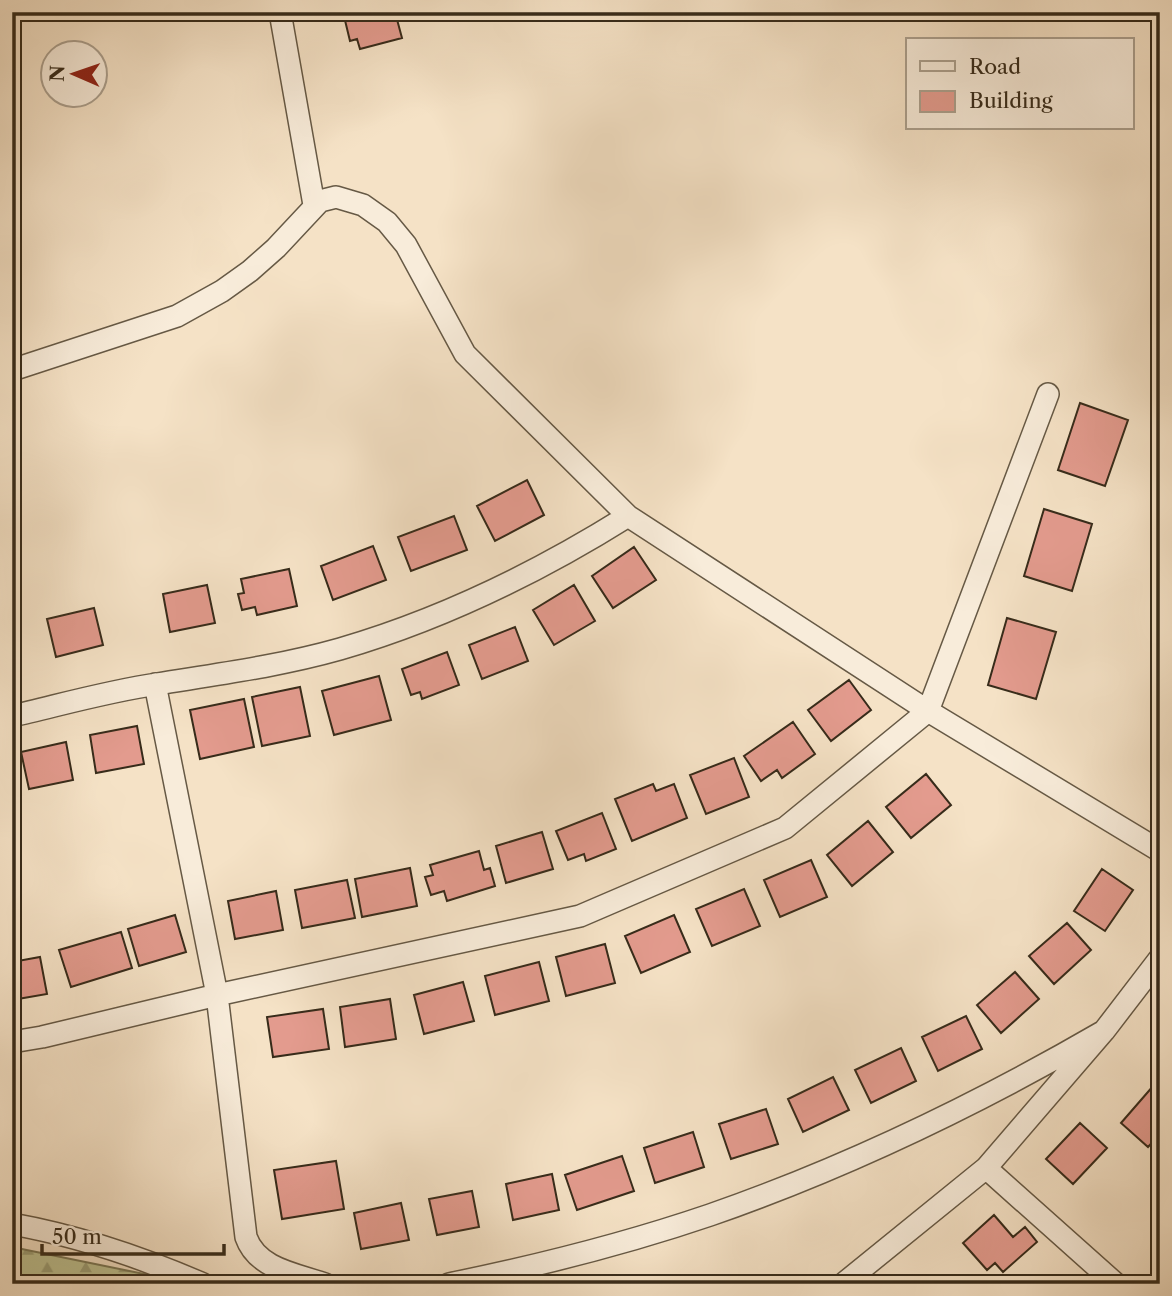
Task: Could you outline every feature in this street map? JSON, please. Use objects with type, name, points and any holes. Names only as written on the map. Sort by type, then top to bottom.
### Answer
[{"type":"street","points":[[280,12],[314,205]]},
{"type":"street","points":[[12,370],[177,316],[250,271],[276,248],[314,205],[328,198],[343,198],[363,205],[387,222],[406,245],[465,354],[628,516],[928,710],[1160,851]]},
{"type":"street","points":[[12,1042],[42,1038],[217,995],[580,916],[785,828],[928,710],[1048,394]]},
{"type":"street","points":[[12,716],[155,684],[278,664],[398,631],[458,607],[528,574],[628,516]]},
{"type":"street","points":[[155,684],[217,995],[249,1245],[260,1259],[269,1264],[325,1284]]},
{"type":"street","points":[[844,1284],[986,1168],[1104,1031],[1160,958]]},
{"type":"street","points":[[449,1284],[632,1239],[786,1187],[899,1139],[969,1105],[1104,1031]]},
{"type":"street","points":[[986,1168],[1115,1284]]},
{"type":"street","points":[[12,1224],[130,1254],[203,1284]]},
{"type":"green space","points":[[12,1247],[193,1284],[12,1284]]},
{"type":"building","points":[[343,12],[395,12],[402,38],[360,49],[357,39],[350,41]]},
{"type":"building","points":[[1080,403],[1128,420],[1105,486],[1058,470]]},
{"type":"building","points":[[527,480],[544,515],[495,541],[477,506]]},
{"type":"building","points":[[1044,509],[1092,524],[1072,591],[1024,576]]},
{"type":"building","points":[[454,516],[467,550],[411,571],[398,537]]},
{"type":"building","points":[[373,546],[386,580],[333,600],[321,566]]},
{"type":"building","points":[[634,547],[656,580],[613,608],[592,576]]},
{"type":"building","points":[[289,569],[297,606],[257,615],[255,607],[242,610],[238,594],[244,593],[241,579]]},
{"type":"building","points":[[207,585],[215,623],[170,632],[163,594]]},
{"type":"building","points":[[574,585],[595,621],[554,645],[533,610]]},
{"type":"building","points":[[94,608],[103,645],[56,657],[47,619]]},
{"type":"building","points":[[1007,618],[1056,632],[1036,699],[988,685]]},
{"type":"building","points":[[515,627],[528,661],[482,679],[469,645]]},
{"type":"building","points":[[447,652],[459,685],[422,699],[420,692],[411,695],[402,669]]},
{"type":"building","points":[[379,676],[391,720],[334,735],[322,691]]},
{"type":"building","points":[[849,680],[871,710],[831,741],[808,710]]},
{"type":"building","points":[[300,687],[310,736],[262,746],[252,697]]},
{"type":"building","points":[[244,699],[254,747],[200,759],[190,710]]},
{"type":"building","points":[[793,722],[815,754],[782,778],[777,770],[761,781],[744,756]]},
{"type":"building","points":[[137,726],[144,764],[96,773],[90,735]]},
{"type":"building","points":[[66,742],[73,780],[29,789],[21,752]]},
{"type":"building","points":[[734,758],[749,797],[706,814],[690,775]]},
{"type":"building","points":[[926,774],[951,805],[911,838],[886,807]]},
{"type":"building","points":[[653,784],[656,791],[674,784],[687,818],[632,841],[615,799]]},
{"type":"building","points":[[602,813],[616,849],[586,861],[584,854],[568,860],[556,831]]},
{"type":"building","points":[[868,821],[893,852],[852,886],[827,855]]},
{"type":"building","points":[[542,832],[553,869],[506,883],[496,846]]},
{"type":"building","points":[[479,851],[484,870],[490,868],[495,886],[447,901],[444,891],[431,895],[425,877],[433,875],[430,865]]},
{"type":"building","points":[[811,860],[827,897],[780,917],[764,880]]},
{"type":"building","points":[[410,868],[417,906],[362,917],[355,879]]},
{"type":"building","points":[[1102,869],[1133,890],[1105,931],[1074,911]]},
{"type":"building","points":[[347,880],[355,918],[302,928],[295,890]]},
{"type":"building","points":[[744,889],[760,926],[712,946],[696,909]]},
{"type":"building","points":[[276,891],[283,930],[235,939],[228,901]]},
{"type":"building","points":[[175,915],[186,952],[139,966],[128,929]]},
{"type":"building","points":[[674,915],[690,952],[641,973],[625,936]]},
{"type":"building","points":[[1067,923],[1091,950],[1054,984],[1029,956]]},
{"type":"building","points":[[121,932],[132,968],[71,987],[59,950]]},
{"type":"building","points":[[605,944],[615,983],[566,996],[556,957]]},
{"type":"building","points":[[40,957],[47,994],[12,1000],[12,962]]},
{"type":"building","points":[[539,962],[549,1001],[495,1015],[485,976]]},
{"type":"building","points":[[1015,972],[1039,999],[1001,1033],[977,1005]]},
{"type":"building","points":[[463,982],[474,1021],[424,1034],[414,995]]},
{"type":"building","points":[[390,999],[396,1039],[345,1047],[340,1007]]},
{"type":"building","points":[[323,1009],[329,1049],[273,1057],[267,1017]]},
{"type":"building","points":[[966,1016],[982,1049],[938,1071],[922,1037]]},
{"type":"building","points":[[901,1048],[916,1081],[871,1103],[855,1070]]},
{"type":"building","points":[[833,1077],[849,1110],[803,1132],[788,1099]]},
{"type":"building","points":[[1154,1085],[1160,1090],[1160,1134],[1148,1147],[1121,1123]]},
{"type":"building","points":[[766,1109],[778,1144],[731,1159],[719,1124]]},
{"type":"building","points":[[1080,1123],[1107,1148],[1073,1184],[1046,1159]]},
{"type":"building","points":[[693,1132],[704,1167],[655,1183],[644,1148]]},
{"type":"building","points":[[622,1156],[634,1191],[577,1210],[565,1175]]},
{"type":"building","points":[[336,1161],[344,1209],[282,1219],[274,1170]]},
{"type":"building","points":[[552,1174],[559,1210],[513,1220],[506,1184]]},
{"type":"building","points":[[472,1191],[479,1227],[437,1235],[429,1199]]},
{"type":"building","points":[[401,1203],[409,1240],[361,1249],[354,1213]]},
{"type":"building","points":[[994,1215],[1013,1237],[1025,1227],[1037,1242],[1003,1272],[995,1263],[987,1270],[963,1243]]}]
